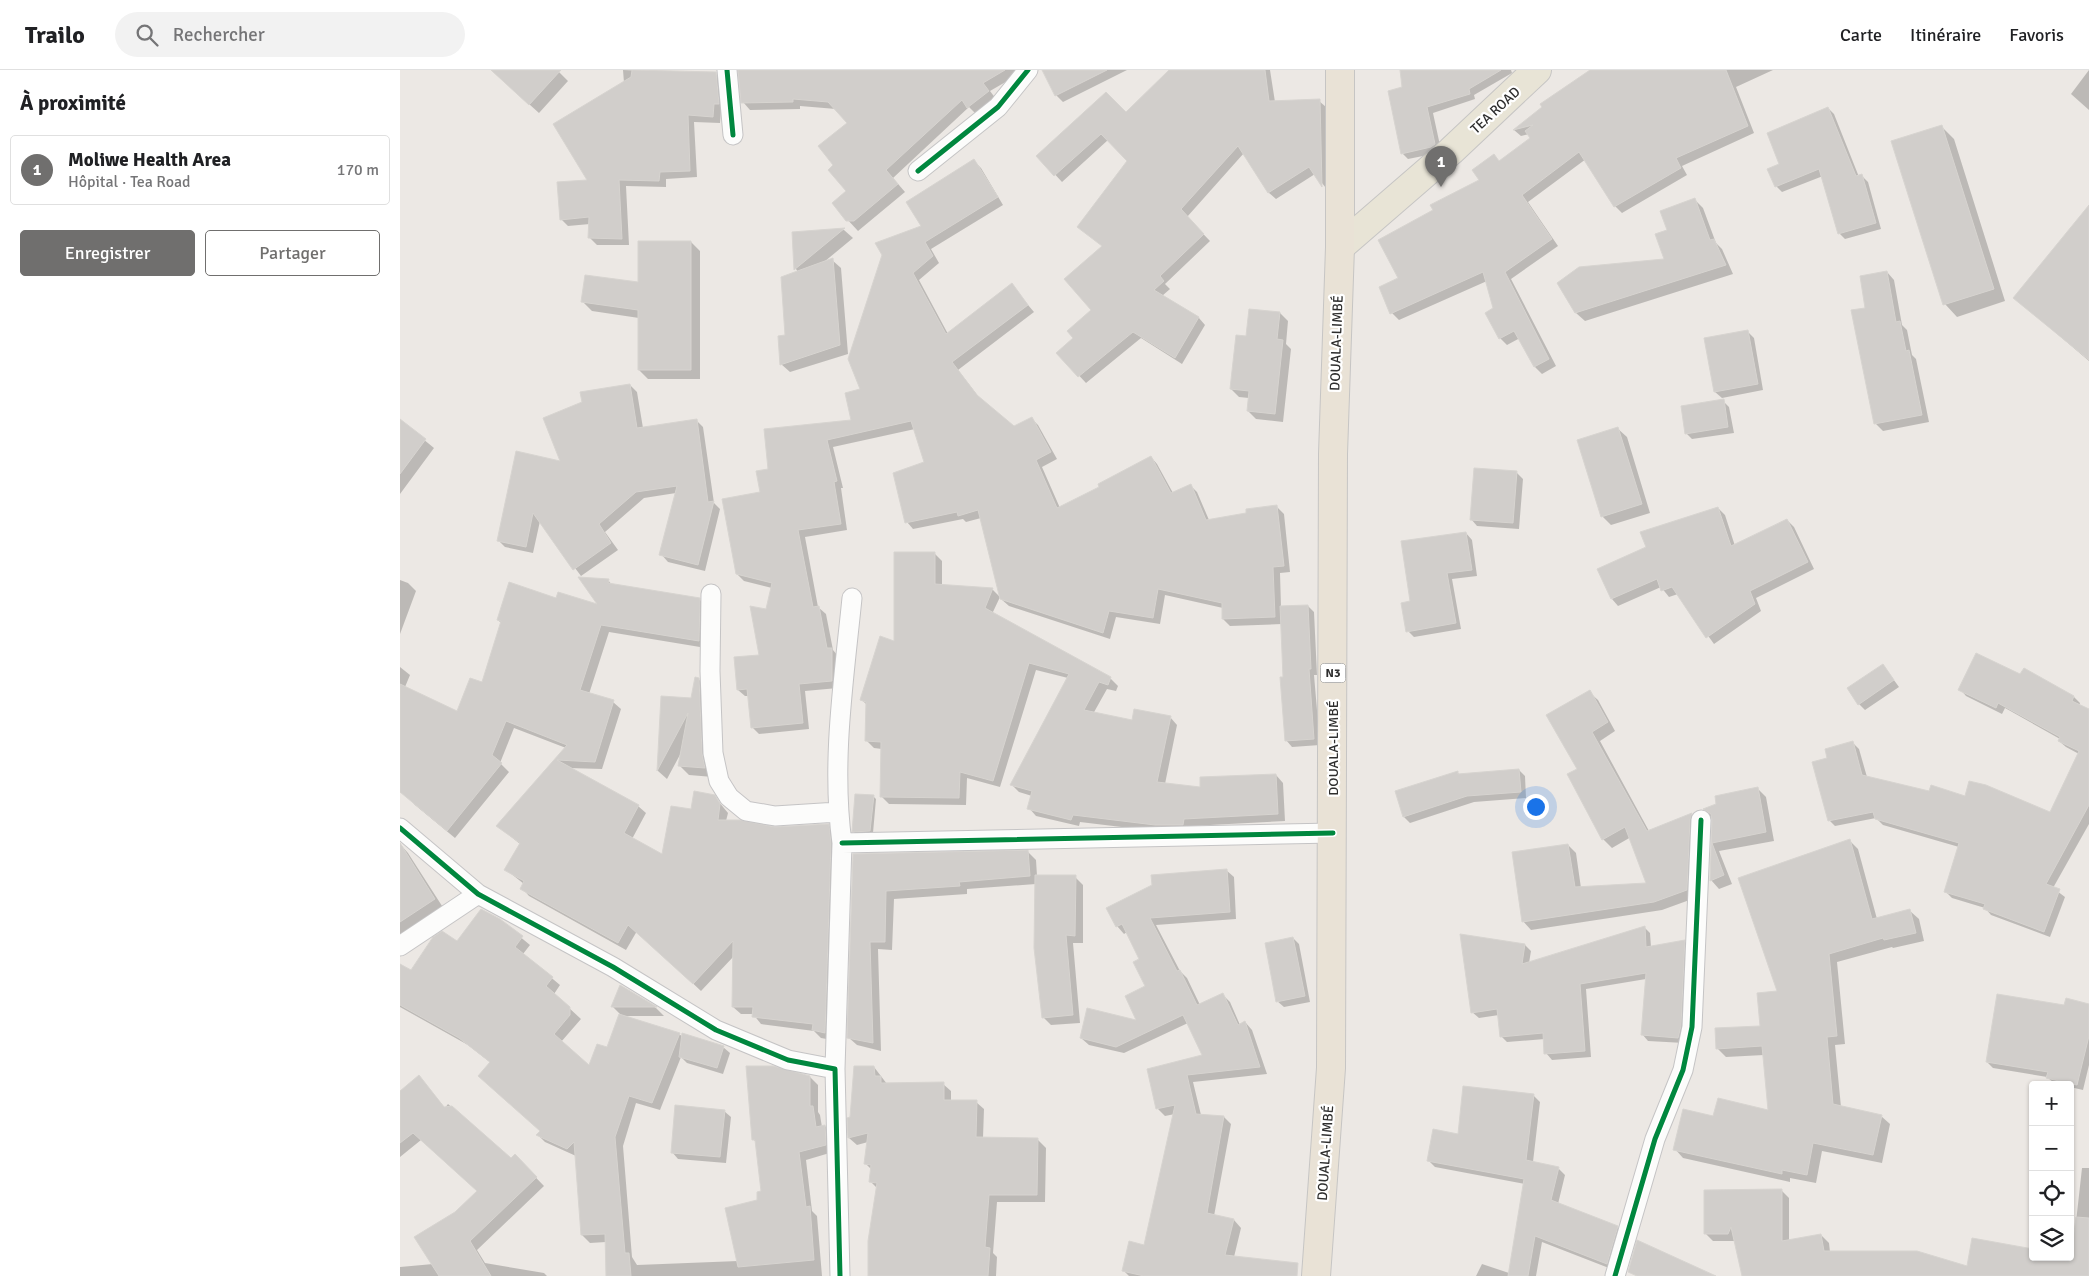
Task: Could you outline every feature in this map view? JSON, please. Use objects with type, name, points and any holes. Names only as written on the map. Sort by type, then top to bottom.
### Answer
[{"type":"highway","name":"DOUALA-LIMBÉ","points":[[1316,1276],[1331,1068],[1333,454],[1340,247],[1340,70]]},
{"type":"main road","name":"TEA ROAD","points":[[1340,247],[1451,151],[1537,70]]},
{"type":"street","points":[[727,70],[733,135]]},
{"type":"street","points":[[918,171],[998,107],[1028,70]]},
{"type":"street","points":[[711,594],[710,671],[713,753],[719,781],[729,797],[746,810],[775,816],[838,812]]},
{"type":"street","points":[[840,1276],[835,1069],[842,843],[838,812],[837,758],[852,598]]},
{"type":"street","points":[[1615,1276],[1656,1139],[1683,1070],[1692,1027],[1701,820]]},
{"type":"street","points":[[400,828],[478,894],[613,967],[716,1030],[788,1060],[835,1069]]},
{"type":"street","points":[[842,843],[1333,833]]},
{"type":"street","points":[[400,946],[478,894]]},
{"type":"building","points":[[491,70],[561,70],[529,105]]},
{"type":"building","points":[[632,70],[716,72],[719,104],[714,104],[713,117],[688,115],[690,171],[660,172],[659,181],[619,180],[622,239],[588,238],[589,217],[560,220],[557,182],[587,180],[553,124],[631,77]]},
{"type":"building","points":[[738,70],[1005,70],[983,83],[989,91],[967,108],[962,100],[886,170],[898,184],[854,221],[846,221],[832,203],[846,191],[828,170],[833,165],[818,146],[847,123],[828,102],[793,99],[793,102],[741,103]]},
{"type":"building","points":[[1042,70],[1107,70],[1055,96]]},
{"type":"building","points":[[1169,70],[1265,70],[1269,101],[1320,99],[1322,187],[1309,167],[1268,193],[1238,146],[1181,209],[1204,234],[1160,276],[1164,281],[1154,290],[1199,317],[1175,358],[1133,332],[1078,377],[1056,353],[1073,338],[1067,331],[1091,310],[1064,279],[1102,246],[1077,227],[1127,161],[1101,134],[1054,176],[1036,156],[1106,92],[1126,112]]},
{"type":"building","points":[[1400,70],[1501,70],[1469,89],[1470,94],[1427,107],[1435,144],[1431,147],[1401,154],[1388,91],[1402,87]]},
{"type":"building","points":[[1590,70],[1726,70],[1748,126],[1676,158],[1681,168],[1614,207],[1579,152],[1522,195],[1552,239],[1505,272],[1549,359],[1534,367],[1514,331],[1499,339],[1485,313],[1493,308],[1483,272],[1390,314],[1379,287],[1398,278],[1378,240],[1433,210],[1430,205],[1479,180],[1472,170],[1494,154],[1499,161],[1530,138],[1525,131],[1533,125],[1513,130],[1542,107],[1540,104]]},
{"type":"building","points":[[1828,107],[1856,176],[1862,174],[1876,223],[1838,234],[1819,169],[1775,187],[1767,169],[1779,164],[1767,133]]},
{"type":"building","points":[[1942,125],[1994,289],[1943,305],[1891,141]]},
{"type":"building","points":[[974,159],[998,197],[925,242],[933,256],[913,273],[946,334],[1012,283],[1028,305],[952,362],[977,395],[1014,426],[1032,417],[1051,452],[1036,460],[1057,508],[1099,487],[1098,484],[1151,456],[1171,493],[1191,484],[1206,520],[1246,513],[1246,509],[1277,505],[1284,566],[1273,567],[1275,617],[1222,619],[1222,603],[1158,589],[1153,618],[1109,611],[1103,633],[1000,599],[978,510],[958,516],[957,512],[905,523],[893,473],[924,462],[911,421],[827,440],[837,481],[834,482],[841,524],[798,530],[813,607],[819,606],[827,648],[832,648],[832,681],[799,684],[803,723],[751,728],[747,689],[737,690],[734,657],[759,655],[750,606],[766,609],[772,583],[736,574],[722,499],[760,492],[756,471],[768,469],[764,429],[851,420],[845,393],[860,389],[848,359],[882,255],[875,243],[921,226],[906,202]]},
{"type":"building","points":[[1695,198],[1710,240],[1714,239],[1726,265],[1575,313],[1557,283],[1579,267],[1664,259],[1655,234],[1667,230],[1660,211]]},
{"type":"building","points":[[2089,205],[2089,360],[2013,298]]},
{"type":"building","points":[[845,228],[794,270],[792,232]]},
{"type":"building","points":[[638,241],[691,241],[691,370],[638,370],[638,310],[581,302],[585,275],[638,282]]},
{"type":"building","points":[[833,258],[840,345],[780,365],[778,336],[785,335],[781,277]]},
{"type":"building","points":[[1887,271],[1896,322],[1900,321],[1906,351],[1909,350],[1922,415],[1874,424],[1851,310],[1865,308],[1860,276]]},
{"type":"building","points":[[1249,309],[1280,312],[1277,339],[1283,340],[1275,414],[1247,411],[1249,391],[1230,389],[1236,335],[1246,336]]},
{"type":"building","points":[[1748,330],[1758,384],[1714,392],[1704,338]]},
{"type":"building","points":[[630,384],[637,428],[697,419],[708,502],[714,501],[698,565],[659,555],[677,486],[636,492],[599,524],[611,543],[573,570],[533,513],[526,547],[497,541],[516,451],[560,461],[543,418],[582,402],[580,392]]},
{"type":"building","points":[[1724,399],[1728,427],[1685,434],[1681,406]]},
{"type":"building","points":[[400,419],[426,439],[400,474]]},
{"type":"building","points":[[1618,427],[1642,504],[1601,517],[1577,440]]},
{"type":"building","points":[[1474,468],[1517,471],[1513,523],[1470,520]]},
{"type":"building","points":[[1718,507],[1731,546],[1787,519],[1808,562],[1750,591],[1755,604],[1706,638],[1672,587],[1661,591],[1657,579],[1611,599],[1597,569],[1646,547],[1640,532]]},
{"type":"building","points":[[1466,532],[1472,570],[1447,573],[1456,623],[1406,632],[1401,603],[1410,601],[1401,541]]},
{"type":"building","points":[[894,552],[935,552],[935,584],[993,588],[985,608],[1111,677],[1108,685],[1099,682],[1084,710],[1132,720],[1134,709],[1171,716],[1157,782],[1200,787],[1200,777],[1276,774],[1278,814],[1184,819],[1183,825],[1155,825],[1073,815],[1071,820],[1027,809],[1032,791],[1010,785],[1069,674],[1029,663],[993,781],[960,772],[959,798],[880,797],[881,742],[865,741],[866,702],[860,700],[880,636],[894,641]]},
{"type":"building","points":[[578,577],[609,579],[608,583],[700,598],[699,641],[601,625],[580,690],[614,700],[595,762],[557,760],[639,805],[624,833],[662,854],[671,806],[691,809],[694,791],[715,795],[720,804],[718,820],[740,820],[775,827],[829,824],[831,843],[825,1033],[812,1030],[813,1024],[752,1017],[753,1007],[732,1007],[733,941],[693,984],[628,925],[618,943],[520,889],[524,881],[504,870],[520,843],[496,826],[567,745],[506,721],[492,755],[502,763],[447,831],[400,792],[400,684],[457,711],[470,678],[482,682],[501,621],[497,620],[509,582],[556,598],[558,592],[597,604]]},
{"type":"building","points":[[1308,605],[1311,669],[1309,669],[1314,739],[1285,741],[1280,677],[1283,677],[1280,606]]},
{"type":"building","points":[[1976,653],[2020,674],[2024,668],[2074,696],[2072,701],[2089,709],[2089,805],[2046,884],[2060,889],[2044,932],[1983,909],[1985,904],[1944,892],[1959,843],[1875,819],[1873,812],[1828,821],[1812,762],[1827,758],[1825,749],[1853,741],[1862,775],[1929,791],[1931,785],[1965,796],[1969,781],[1986,785],[2050,812],[2079,751],[2058,741],[2060,737],[1998,703],[1996,708],[1958,690]]},
{"type":"building","points":[[1883,664],[1894,680],[1858,705],[1847,688]]},
{"type":"building","points":[[695,677],[699,678],[702,753],[705,768],[678,766],[688,713],[657,771],[661,696],[691,698]]},
{"type":"building","points":[[1590,690],[1608,722],[1592,732],[1647,831],[1692,813],[1690,820],[1687,890],[1654,902],[1522,922],[1512,852],[1568,844],[1575,887],[1646,883],[1625,827],[1602,840],[1567,774],[1577,769],[1546,715]]},
{"type":"building","points":[[1519,769],[1521,792],[1467,796],[1403,817],[1395,791],[1458,771],[1458,774]]},
{"type":"building","points":[[1758,787],[1766,832],[1712,843],[1724,875],[1710,881],[1712,820],[1711,814],[1703,809],[1716,804],[1715,796]]},
{"type":"building","points":[[855,794],[874,795],[870,831],[852,832]]},
{"type":"building","points":[[1850,839],[1872,919],[1910,909],[1916,933],[1884,940],[1883,938],[1829,954],[1837,1036],[1827,1037],[1833,1104],[1882,1115],[1873,1155],[1813,1143],[1807,1175],[1782,1170],[1782,1174],[1673,1150],[1683,1109],[1713,1116],[1718,1098],[1768,1110],[1762,1046],[1716,1049],[1715,1028],[1760,1026],[1757,993],[1777,991],[1738,878]]},
{"type":"building","points":[[400,843],[435,899],[400,922]]},
{"type":"building","points":[[1028,850],[1030,876],[959,882],[960,886],[886,891],[885,942],[870,942],[873,1043],[847,1038],[853,854]]},
{"type":"building","points":[[1227,869],[1230,912],[1150,918],[1177,971],[1180,970],[1197,1005],[1223,993],[1238,1025],[1245,1021],[1260,1067],[1187,1075],[1196,1114],[1224,1116],[1207,1213],[1234,1219],[1225,1255],[1298,1263],[1297,1276],[1144,1276],[1122,1271],[1129,1241],[1144,1245],[1175,1105],[1156,1109],[1147,1069],[1202,1055],[1183,1015],[1116,1047],[1080,1038],[1087,1008],[1136,1020],[1125,996],[1145,986],[1133,962],[1139,959],[1122,924],[1116,927],[1106,908],[1152,885],[1151,875]]},
{"type":"building","points":[[1035,875],[1076,875],[1075,936],[1066,935],[1073,1015],[1042,1018],[1034,948]]},
{"type":"building","points":[[481,909],[500,919],[523,936],[515,947],[553,977],[546,986],[570,1007],[570,1015],[554,1034],[589,1065],[597,1044],[607,1047],[619,1014],[680,1033],[652,1103],[629,1096],[615,1137],[625,1253],[629,1253],[631,1276],[606,1276],[605,1234],[581,1235],[574,1142],[567,1149],[536,1135],[540,1131],[478,1076],[490,1062],[459,1038],[400,1005],[400,964],[411,970],[433,937],[442,931],[457,941]]},
{"type":"building","points":[[1645,926],[1646,947],[1685,940],[1681,1026],[1678,1038],[1641,1035],[1646,973],[1580,984],[1585,1051],[1544,1054],[1543,1033],[1500,1037],[1497,1009],[1471,1013],[1460,934],[1525,944],[1522,964]]},
{"type":"building","points":[[1293,937],[1305,996],[1276,1002],[1265,943]]},
{"type":"building","points":[[620,985],[657,1007],[611,1007]]},
{"type":"building","points":[[1997,994],[2064,1005],[2066,998],[2089,1004],[2089,1036],[2077,1085],[2074,1084],[2074,1081],[2059,1081],[2046,1078],[2048,1072],[1986,1062]]},
{"type":"building","points":[[682,1033],[724,1046],[717,1068],[679,1057]]},
{"type":"building","points":[[746,1066],[773,1066],[810,1076],[810,1106],[813,1106],[816,1127],[825,1125],[826,1145],[799,1152],[806,1207],[810,1206],[814,1260],[738,1267],[725,1208],[757,1200],[757,1192],[761,1191],[755,1140],[752,1140]]},
{"type":"building","points":[[854,1066],[874,1066],[875,1076],[881,1076],[881,1083],[944,1082],[944,1100],[977,1100],[976,1137],[1038,1138],[1037,1195],[989,1195],[985,1247],[990,1248],[988,1276],[868,1276],[868,1241],[877,1183],[869,1182],[871,1165],[864,1164],[868,1133],[848,1138],[847,1118],[850,1117]]},
{"type":"building","points":[[419,1075],[444,1107],[452,1106],[511,1158],[515,1154],[537,1177],[470,1241],[491,1276],[439,1276],[414,1237],[455,1212],[477,1191],[413,1133],[400,1143],[400,1091]]},
{"type":"building","points":[[1463,1086],[1534,1094],[1526,1160],[1559,1167],[1551,1200],[1618,1226],[1607,1264],[1535,1236],[1528,1276],[1508,1276],[1524,1179],[1427,1161],[1433,1129],[1458,1134]]},
{"type":"building","points":[[675,1105],[725,1110],[720,1157],[671,1153]]},
{"type":"building","points":[[1782,1189],[1782,1241],[1821,1234],[1824,1251],[1917,1251],[1967,1266],[1972,1238],[2029,1248],[2029,1261],[2074,1261],[2076,1217],[2089,1218],[2089,1276],[1742,1276],[1731,1227],[1728,1234],[1704,1234],[1704,1190]]},
{"type":"building","points":[[1637,1240],[1716,1276],[1637,1276],[1628,1272]]},
{"type":"cycle path","points":[[727,70],[733,135]]},
{"type":"cycle path","points":[[918,171],[998,107],[1028,70]]},
{"type":"cycle path","points":[[1615,1276],[1655,1139],[1683,1070],[1692,1027],[1701,820]]},
{"type":"cycle path","points":[[400,828],[478,894],[613,967],[716,1030],[788,1060],[835,1069],[840,1276]]},
{"type":"cycle path","points":[[842,843],[1333,833]]},
{"type":"place","name":"Moliwe Health Area","points":[[1441,187]]}]
